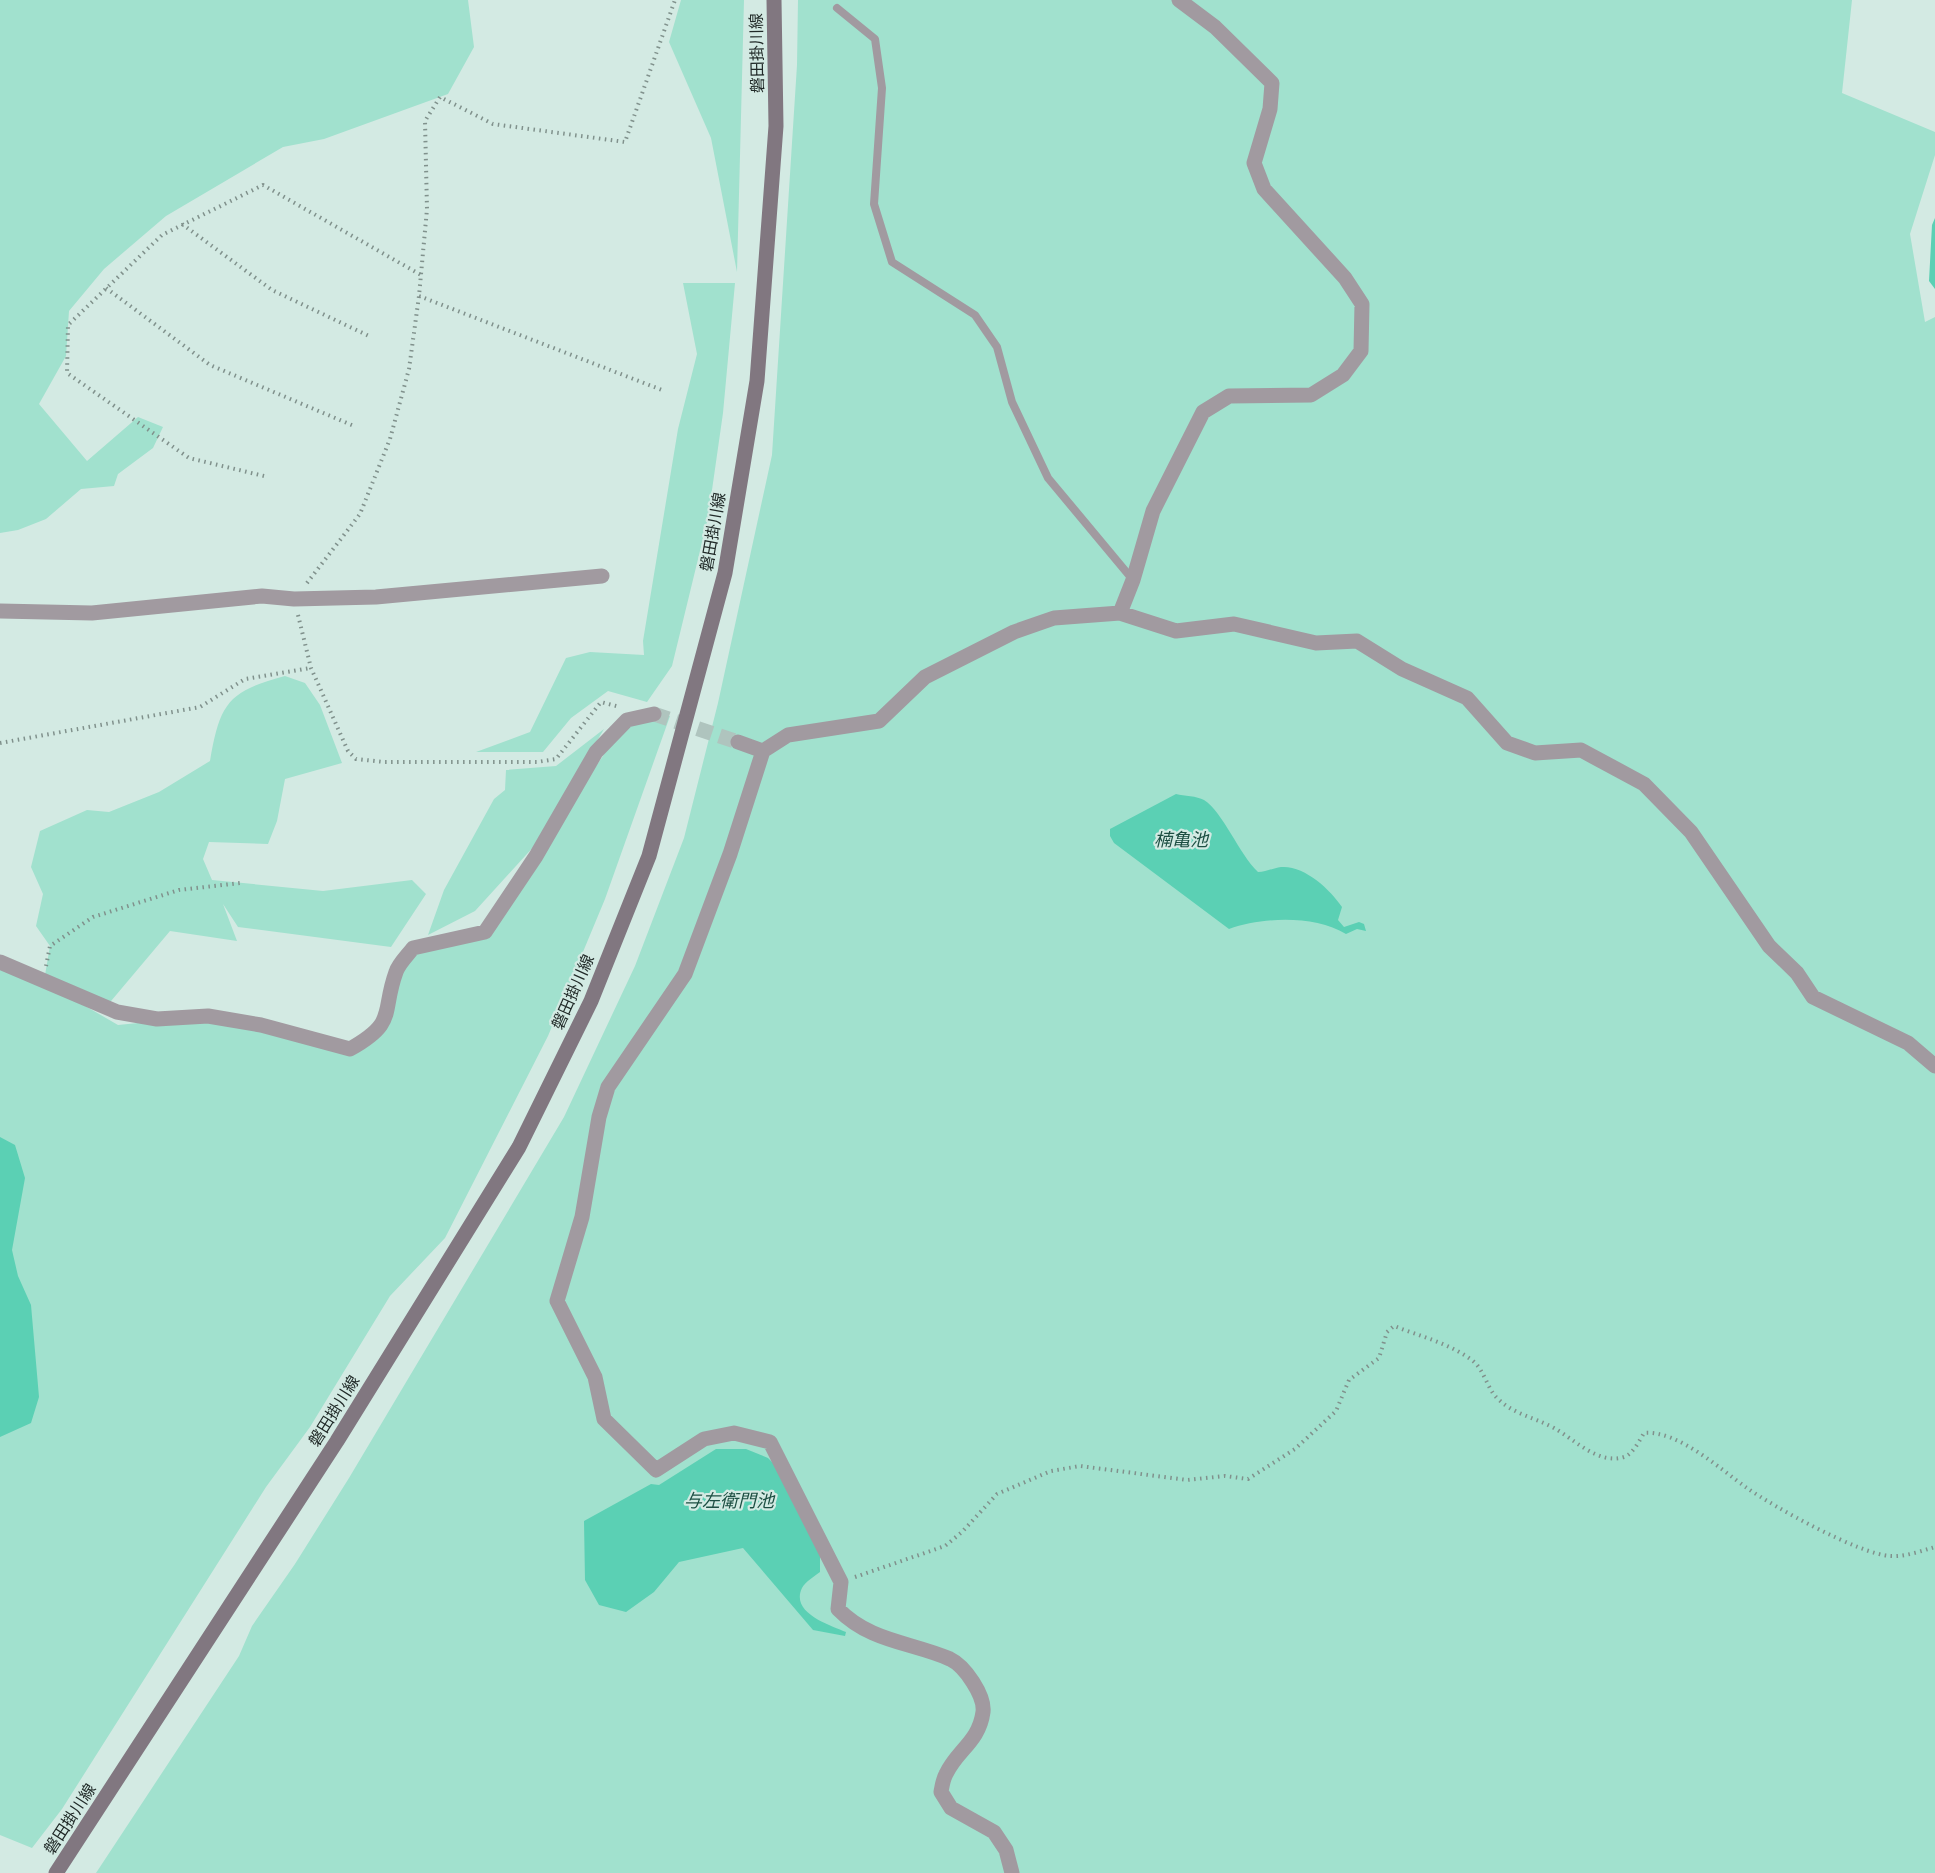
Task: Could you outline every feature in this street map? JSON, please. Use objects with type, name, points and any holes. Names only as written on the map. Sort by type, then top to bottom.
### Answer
[{"type":"main road","name":"磐田掛川線","points":[[56,1873],[337,1441],[519,1147],[591,1000],[649,856],[725,573],[758,381],[776,126],[774,0]]},
{"type":"street","points":[[1120,613],[1133,580],[1153,511],[1203,412],[1229,396],[1311,394],[1343,375],[1361,351],[1363,332],[1362,304],[1345,279],[1264,189],[1254,163],[1270,109],[1272,83],[1215,27],[1179,0]]},
{"type":"street","points":[[0,611],[92,613],[262,596],[294,599],[375,597],[602,576]]},
{"type":"street","points":[[1012,1873],[1006,1850],[994,1833],[951,1808],[940,1792],[946,1773],[977,1736],[984,1709],[972,1677],[952,1660],[898,1645],[850,1622],[838,1609],[841,1582],[770,1442],[734,1433],[704,1439],[656,1470],[604,1419],[595,1377],[557,1301],[582,1217],[599,1117],[608,1087],[685,974],[729,854],[763,751],[788,735],[879,721],[924,676],[1014,632],[1054,618],[1120,613],[1176,631],[1233,624],[1316,643],[1357,641],[1402,669],[1467,698],[1507,743],[1535,753],[1581,750],[1644,783],[1691,832],[1768,946],[1797,973],[1813,997],[1908,1043],[1935,1066]]},
{"type":"street","points":[[0,962],[117,1012],[157,1019],[208,1016],[261,1025],[350,1049],[373,1036],[385,1018],[396,970],[413,948],[485,932],[536,856],[596,752],[627,720],[652,714]]},
{"type":"street","points":[[738,742],[763,751]]},
{"type":"lane","points":[[837,8],[875,39],[882,88],[874,204],[892,262],[975,315],[997,347],[1012,402],[1048,478],[1133,580]]},
{"type":"path","points":[[652,714],[601,702],[555,759],[537,762],[384,762],[356,759],[348,751],[311,668],[294,599],[360,514],[390,439],[409,369],[419,296],[427,209],[425,121],[440,97],[493,124],[625,142],[675,0]]},
{"type":"path","points":[[264,476],[189,458],[67,373],[68,324],[162,235],[263,185],[421,275]]},
{"type":"path","points":[[182,224],[272,290],[369,336]]},
{"type":"path","points":[[106,288],[210,365],[354,426]]},
{"type":"path","points":[[419,296],[662,390]]},
{"type":"path","points":[[0,743],[200,707],[245,679],[311,668]]},
{"type":"path","points":[[43,981],[50,946],[93,917],[179,890],[240,883]]},
{"type":"path","points":[[841,1582],[945,1546],[962,1532],[997,1494],[1051,1472],[1080,1466],[1187,1480],[1225,1476],[1248,1479],[1295,1449],[1336,1411],[1349,1380],[1379,1358],[1387,1332],[1394,1326],[1456,1350],[1475,1362],[1495,1396],[1512,1411],[1553,1427],[1591,1452],[1612,1458],[1624,1457],[1632,1451],[1644,1433],[1651,1432],[1692,1447],[1748,1489],[1814,1526],[1866,1550],[1890,1556],[1917,1553],[1935,1547]]},
{"type":"shaded area","points":[[0,0],[468,0],[474,47],[448,94],[324,139],[283,147],[166,216],[104,269],[69,311],[66,356],[39,404],[87,461],[138,417],[163,427],[153,448],[118,474],[114,486],[81,489],[46,519],[18,530],[0,533]]},
{"type":"shaded area","points":[[681,0],[744,0],[737,272],[711,138],[669,42]]},
{"type":"shaded area","points":[[798,0],[1852,0],[1842,93],[1935,132],[1935,155],[1910,234],[1925,322],[1935,317],[1935,1873],[96,1873],[239,1656],[252,1626],[295,1564],[349,1478],[564,1117],[635,966],[684,838],[718,703],[772,455],[797,65]]},
{"type":"shaded area","points":[[683,283],[735,283],[723,413],[708,518],[672,666],[647,702],[608,691],[571,718],[543,752],[476,752],[530,732],[566,658],[590,652],[644,655],[643,641],[678,429],[697,354]]},
{"type":"shaded area","points":[[285,676],[305,683],[320,705],[342,763],[285,779],[277,821],[268,844],[209,842],[203,859],[212,880],[323,891],[412,880],[426,894],[391,947],[238,927],[223,904],[237,941],[170,931],[106,1007],[49,985],[118,1025],[208,1016],[350,1049],[382,1023],[413,948],[485,932],[627,720],[670,716],[605,899],[548,1036],[445,1238],[390,1296],[310,1427],[266,1487],[62,1809],[32,1848],[0,1835],[0,962],[44,981],[50,946],[36,926],[43,894],[31,867],[40,831],[87,810],[109,812],[159,792],[210,761],[218,725],[230,702],[251,687]]},
{"type":"shaded area","points":[[604,729],[536,844],[475,911],[428,935],[444,890],[494,799],[505,790],[506,770],[556,766]]},
{"type":"water","points":[[1935,218],[1935,289],[1929,281],[1932,225]]},
{"type":"water","name":"楠亀池","points":[[1176,794],[1204,800],[1211,806],[1258,872],[1290,867],[1307,874],[1331,893],[1342,907],[1338,920],[1344,927],[1359,922],[1364,924],[1366,931],[1357,929],[1346,934],[1319,924],[1288,920],[1257,922],[1229,929],[1114,843],[1110,836],[1110,829]]},
{"type":"water","points":[[0,1137],[15,1145],[25,1178],[12,1250],[18,1276],[31,1305],[39,1397],[31,1423],[0,1437]]},
{"type":"water","name":"与左衛門池","points":[[716,1449],[746,1449],[768,1458],[787,1477],[820,1547],[820,1572],[802,1588],[800,1597],[802,1604],[813,1617],[846,1632],[845,1636],[813,1630],[743,1548],[679,1562],[654,1592],[626,1612],[599,1605],[585,1580],[584,1521],[651,1484],[659,1485]]},
{"type":"tunnel","points":[[654,714],[738,742]]}]
